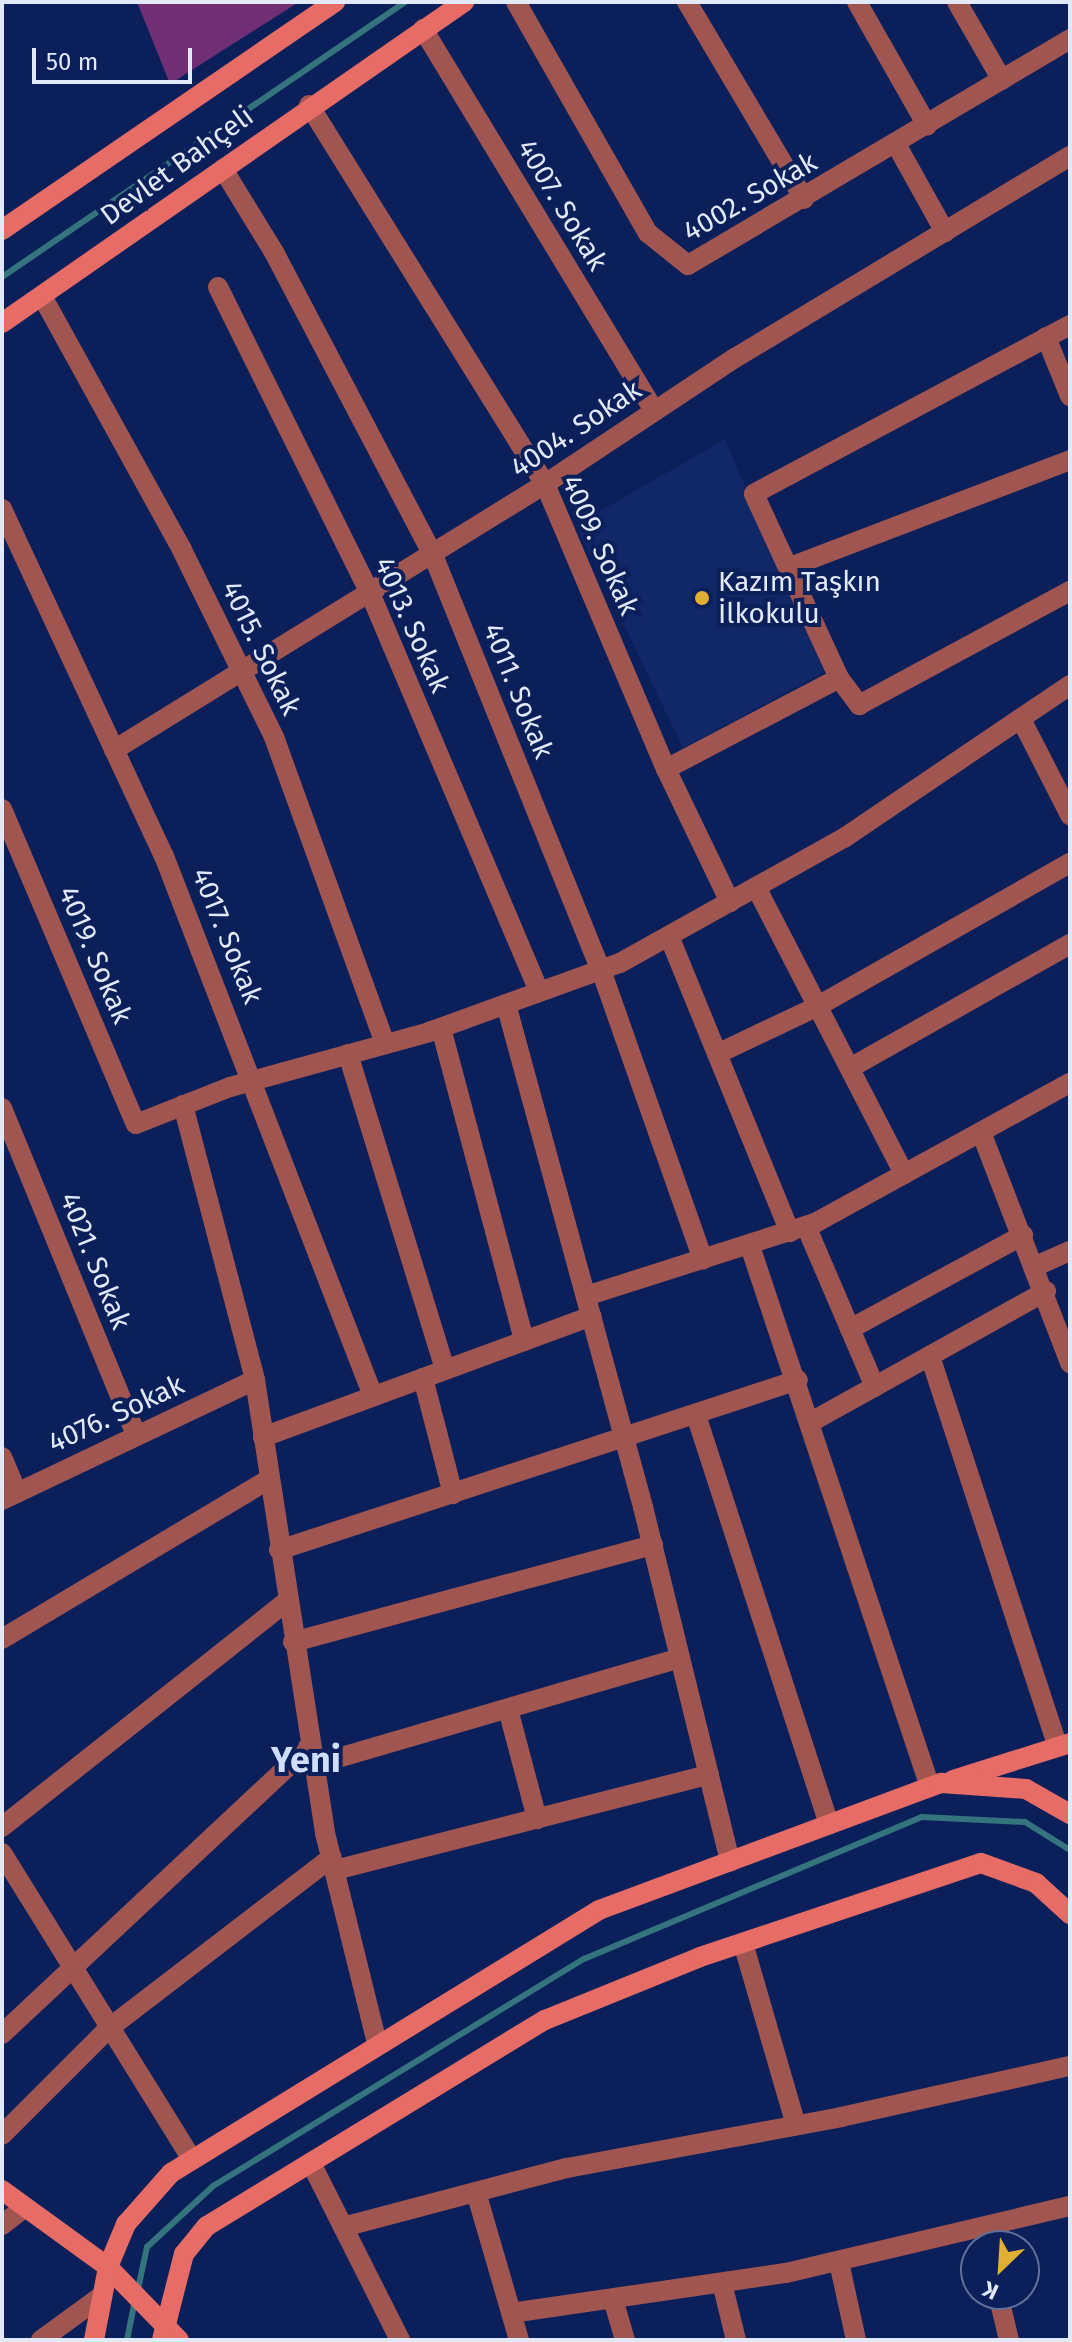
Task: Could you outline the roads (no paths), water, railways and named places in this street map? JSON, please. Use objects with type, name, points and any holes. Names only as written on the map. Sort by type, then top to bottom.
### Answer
[{"type":"street","name":"Devlet Bahçeli","points":[[2,230],[335,2]]},
{"type":"street","name":"Devlet Bahçeli","points":[[2,323],[309,105],[464,2]]},
{"type":"street","name":"4002. Sokak","points":[[516,2],[648,233],[688,265],[708,256],[1070,39]]},
{"type":"street","points":[[687,2],[804,199]]},
{"type":"street","points":[[857,2],[927,125]]},
{"type":"street","points":[[957,2],[1002,80]]},
{"type":"street","name":"4007. Sokak","points":[[423,29],[654,410]]},
{"type":"street","name":"4009. Sokak","points":[[309,105],[545,484],[666,769],[730,902]]},
{"type":"street","points":[[896,144],[945,232]]},
{"type":"street","name":"4004. Sokak","points":[[114,750],[433,555],[654,410],[1070,156]]},
{"type":"street","name":"4011. Sokak","points":[[223,169],[275,254],[433,555],[601,970],[703,1260]]},
{"type":"street","name":"4013. Sokak","points":[[218,287],[370,593],[539,992]]},
{"type":"street","name":"4015. Sokak","points":[[42,296],[182,550],[274,737],[385,1044]]},
{"type":"street","points":[[1070,325],[754,494],[839,678],[859,705],[1070,591]]},
{"type":"street","points":[[1046,337],[1070,396]]},
{"type":"street","points":[[790,567],[1070,460]]},
{"type":"street","name":"4017. Sokak","points":[[2,509],[7,532],[164,856],[255,1080],[373,1396]]},
{"type":"street","points":[[666,769],[839,678]]},
{"type":"street","points":[[377,2043],[333,1863],[314,1765],[255,1380],[183,1105],[255,1080],[441,1028],[601,970],[669,936],[844,838],[1022,721],[1070,685]]},
{"type":"street","points":[[1022,721],[1065,793],[1070,815]]},
{"type":"street","name":"4019. Sokak","points":[[2,809],[136,1124],[183,1105]]},
{"type":"street","points":[[717,1054],[818,1006],[1070,863]]},
{"type":"street","points":[[756,887],[904,1174]]},
{"type":"street","points":[[669,936],[717,1054],[875,1387]]},
{"type":"street","points":[[850,1068],[1070,944]]},
{"type":"street","points":[[506,1004],[653,1545],[730,1861]]},
{"type":"street","points":[[441,1028],[524,1341]]},
{"type":"street","points":[[348,1054],[445,1369]]},
{"type":"street","points":[[263,1437],[524,1341],[589,1306],[703,1260],[798,1229],[1070,1083]]},
{"type":"street","name":"4021. Sokak","points":[[2,1108],[136,1435]]},
{"type":"street","points":[[981,1132],[1046,1291],[1070,1363]]},
{"type":"street","points":[[850,1329],[1023,1235]]},
{"type":"street","points":[[750,1246],[936,1785]]},
{"type":"street","points":[[1036,1266],[1070,1251]]},
{"type":"street","points":[[811,1422],[1046,1291]]},
{"type":"street","points":[[94,2340],[108,2267],[126,2224],[171,2173],[377,2043],[599,1910],[936,1785],[1064,1745],[930,1356]]},
{"type":"street","points":[[423,1378],[453,1494]]},
{"type":"street","name":"4076. Sokak","points":[[9,1496],[255,1380]]},
{"type":"street","points":[[279,1550],[798,1380]]},
{"type":"street","points":[[696,1415],[829,1824]]},
{"type":"street","points":[[2,1457],[9,1496]]},
{"type":"street","points":[[2,1639],[269,1479]]},
{"type":"street","points":[[293,1642],[653,1545]]},
{"type":"street","points":[[2,1827],[287,1601]]},
{"type":"street","points":[[314,1765],[680,1658]]},
{"type":"street","points":[[508,1709],[537,1819]]},
{"type":"street","points":[[2,2034],[311,1745]]},
{"type":"street","points":[[2,2135],[108,2029],[333,1863],[537,1819],[709,1775]]},
{"type":"street","points":[[936,1785],[1026,1789],[1070,1814]]},
{"type":"street","points":[[2,1853],[108,2029],[192,2160]]},
{"type":"street","points":[[169,2335],[184,2254],[207,2226],[312,2165],[545,2020],[743,1943],[981,1863],[1036,1883],[1070,1914]]},
{"type":"street","points":[[743,1943],[796,2125]]},
{"type":"street","points":[[343,2227],[567,2168],[796,2125],[1070,2066]]},
{"type":"street","points":[[312,2165],[400,2340]]},
{"type":"street","points":[[2,2190],[108,2267],[169,2335]]},
{"type":"street","points":[[476,2192],[519,2340]]},
{"type":"street","points":[[1006,2230],[1070,2206]]},
{"type":"street","points":[[2,2225],[24,2208]]},
{"type":"street","points":[[511,2313],[722,2283],[960,2242]]},
{"type":"street","points":[[839,2262],[856,2340]]},
{"type":"street","points":[[722,2283],[736,2340]]},
{"type":"street","points":[[41,2340],[100,2297]]},
{"type":"street","points":[[613,2299],[625,2340]]},
{"type":"street","points":[[1002,2310],[1009,2340]]},
{"type":"waterway","points":[[2,277],[405,2]]},
{"type":"waterway","points":[[138,2289],[147,2247],[213,2186],[584,1959],[922,1817],[1025,1822],[1070,1850]]},
{"type":"waterway","points":[[127,2340],[135,2300]]},
{"type":"place","name":"Kazım Taşkın İlkokulu","points":[[702,598]]},
{"type":"district","name":"Yeni","points":[[306,1761]]}]
